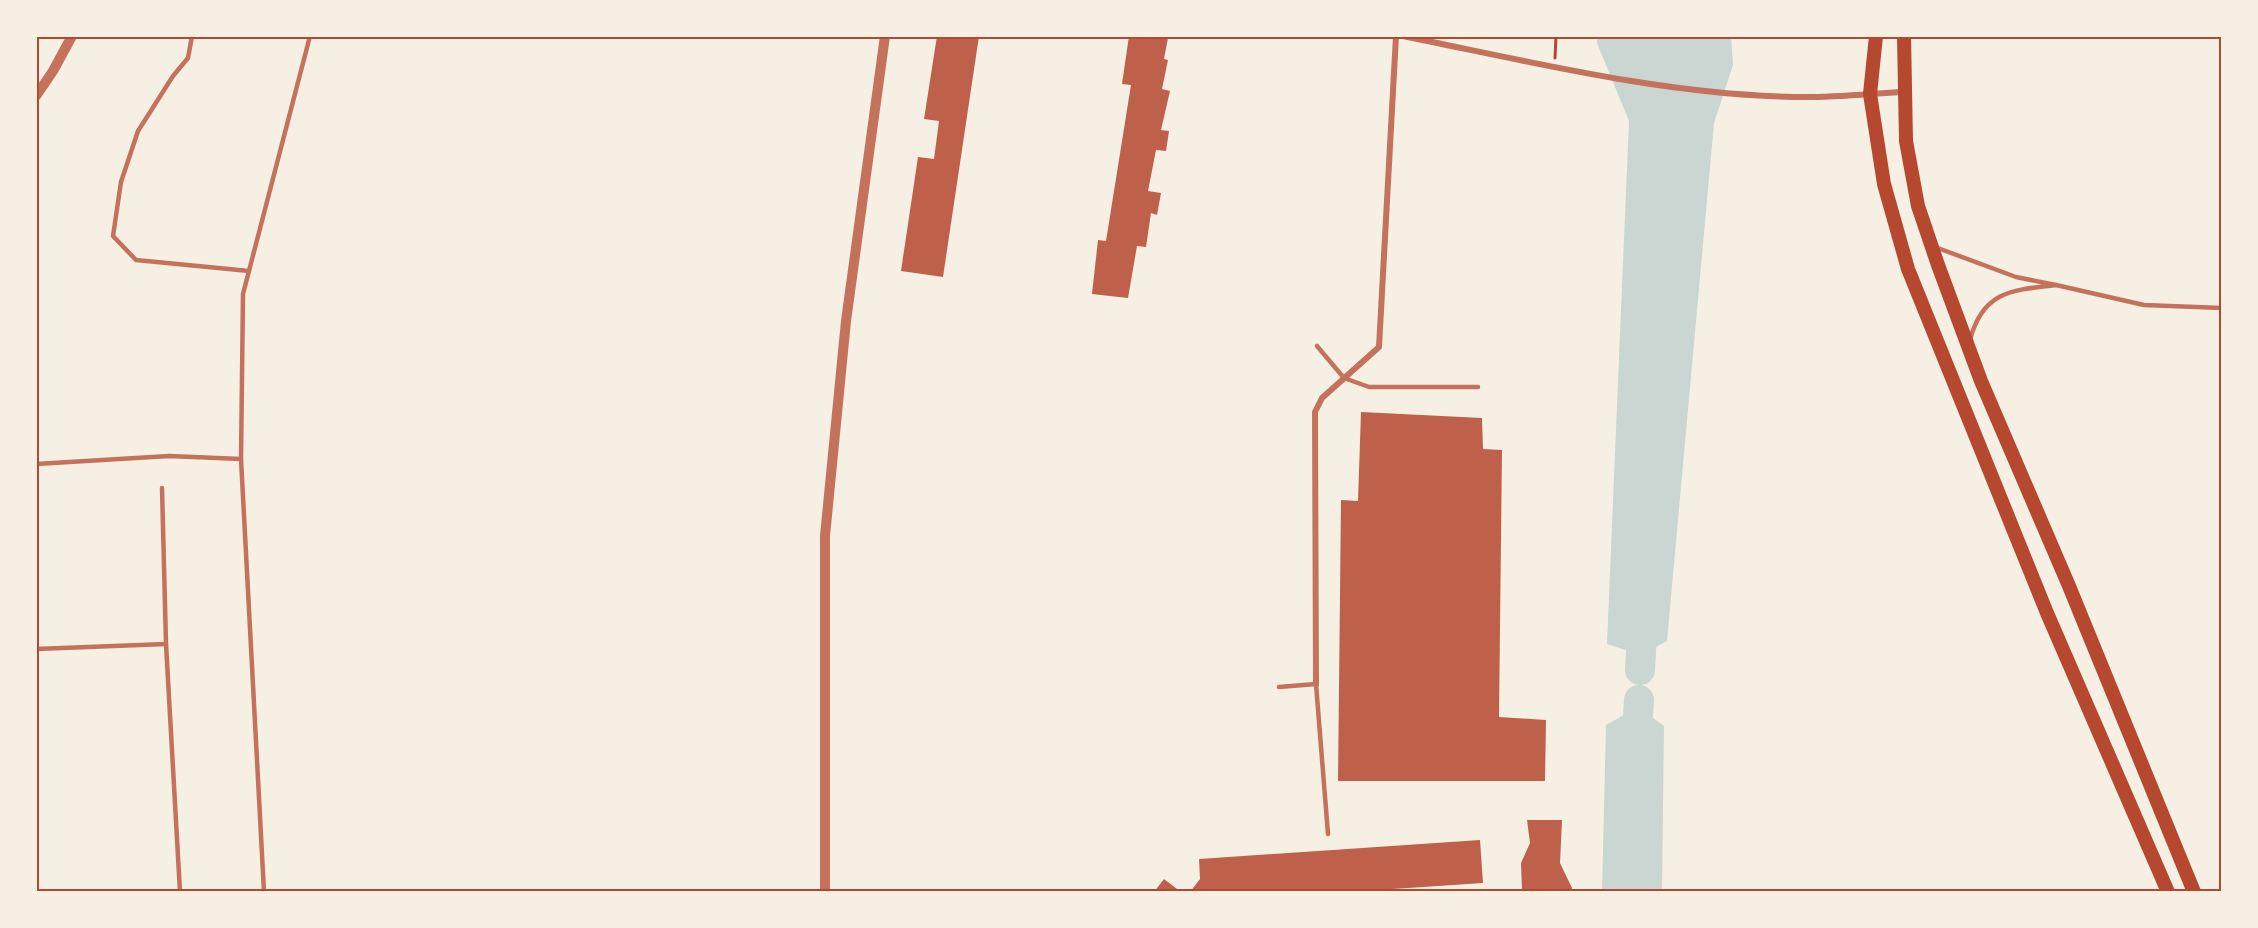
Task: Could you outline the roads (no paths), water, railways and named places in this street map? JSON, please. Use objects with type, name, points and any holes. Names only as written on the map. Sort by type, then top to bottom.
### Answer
[{"type":"main road","points":[[1876,36],[1870,94],[1884,184],[1908,269],[2047,613],[2168,892]]},
{"type":"main road","points":[[1904,36],[1903,92],[1908,152],[1918,206],[1931,245],[1968,346],[2194,892]]},
{"type":"street","points":[[36,96],[72,36]]},
{"type":"street","points":[[825,892],[825,536],[846,321],[885,36]]},
{"type":"street","points":[[1316,684],[1316,412],[1322,398],[1378,347],[1396,36]]},
{"type":"street","points":[[1403,36],[1554,69],[1735,94],[1796,98],[1903,92]]},
{"type":"lane","points":[[192,36],[188,58],[173,76],[138,131],[121,182],[113,236],[136,260],[249,271]]},
{"type":"lane","points":[[264,892],[241,459],[243,294],[310,36]]},
{"type":"lane","points":[[1931,245],[2016,277],[2144,305],[2222,308]]},
{"type":"lane","points":[[1968,346],[1986,308],[2007,291],[2056,285]]},
{"type":"lane","points":[[1317,346],[1344,378],[1369,387],[1478,387]]},
{"type":"lane","points":[[36,464],[169,456],[241,459]]},
{"type":"lane","points":[[162,488],[166,644],[180,892]]},
{"type":"lane","points":[[36,649],[166,644]]},
{"type":"lane","points":[[1279,687],[1316,684],[1328,834]]},
{"type":"waterway","points":[[1640,670],[1643,615]]},
{"type":"waterway","points":[[1636,748],[1639,700]]}]
